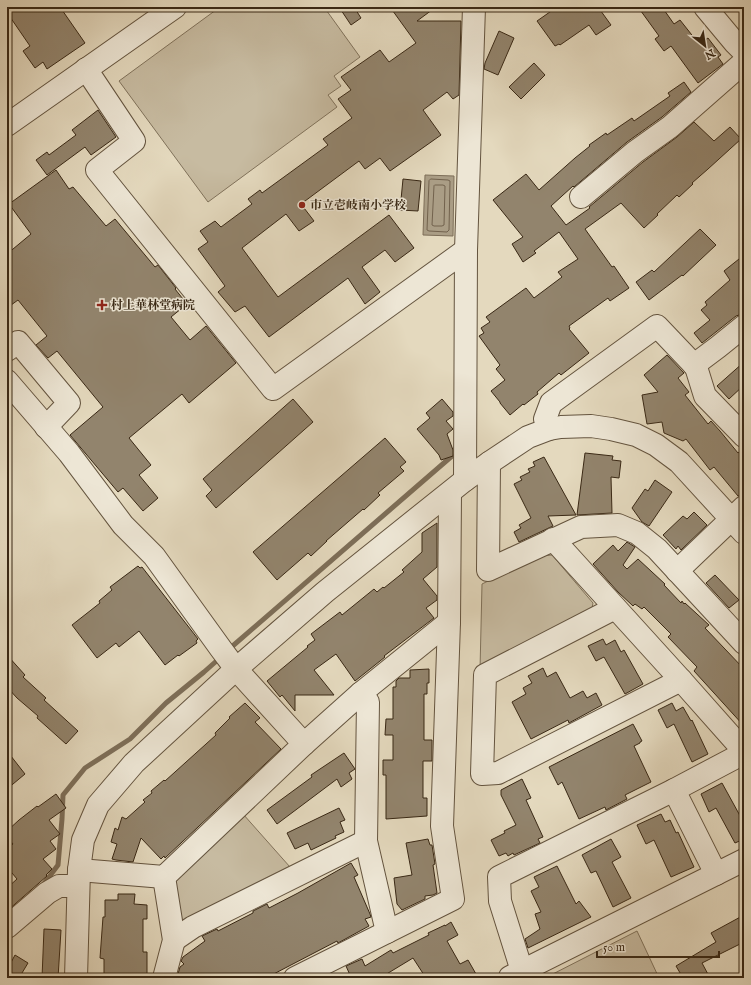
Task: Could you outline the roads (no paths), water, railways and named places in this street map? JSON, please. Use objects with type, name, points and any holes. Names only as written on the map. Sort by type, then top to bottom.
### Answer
[{"type":"street","points":[[7,125],[175,7]]},
{"type":"street","points":[[295,978],[453,899],[442,826],[449,622],[458,486],[474,7]]},
{"type":"street","points":[[705,7],[744,52]]},
{"type":"street","points":[[581,197],[635,152],[670,127],[744,62]]},
{"type":"street","points":[[86,69],[134,141],[97,170],[273,389],[466,250]]},
{"type":"street","points":[[549,429],[545,419],[551,404],[657,326],[696,367],[705,396],[744,436]]},
{"type":"street","points":[[694,365],[744,326]]},
{"type":"street","points":[[7,350],[18,342],[70,403],[46,427]]},
{"type":"street","points":[[7,381],[69,453],[123,525],[154,556],[229,659],[304,744]]},
{"type":"street","points":[[76,978],[78,878],[83,840],[98,805],[134,763],[229,659],[325,592],[489,463],[528,437],[549,429],[561,427],[591,426],[611,429],[636,435],[656,445],[679,462],[740,520],[677,571]]},
{"type":"street","points":[[489,463],[488,570],[581,527],[618,525],[637,533],[657,549],[744,643]]},
{"type":"street","points":[[553,539],[744,752],[674,790],[500,877],[500,901],[516,975],[744,860]]},
{"type":"street","points":[[615,608],[485,675],[482,774],[498,773],[681,680]]},
{"type":"street","points":[[7,927],[47,893],[78,878],[164,877],[304,744],[361,694],[449,622]]},
{"type":"street","points":[[361,694],[368,702],[366,841],[387,932]]},
{"type":"street","points":[[674,790],[716,874]]},
{"type":"street","points":[[174,940],[193,927],[366,841]]},
{"type":"street","points":[[164,877],[174,940],[164,978]]},
{"type":"water","points":[[425,175],[454,176],[453,236],[423,235]]},
{"type":"waterway","points":[[228,650],[452,456]]},
{"type":"waterway","points":[[43,885],[58,865],[63,795],[85,768],[130,739],[166,703],[221,657]]},
{"type":"place","name":"市立壱岐南小学校","points":[[302,205]]},
{"type":"place","name":"村上華林堂病院","points":[[102,305]]}]
